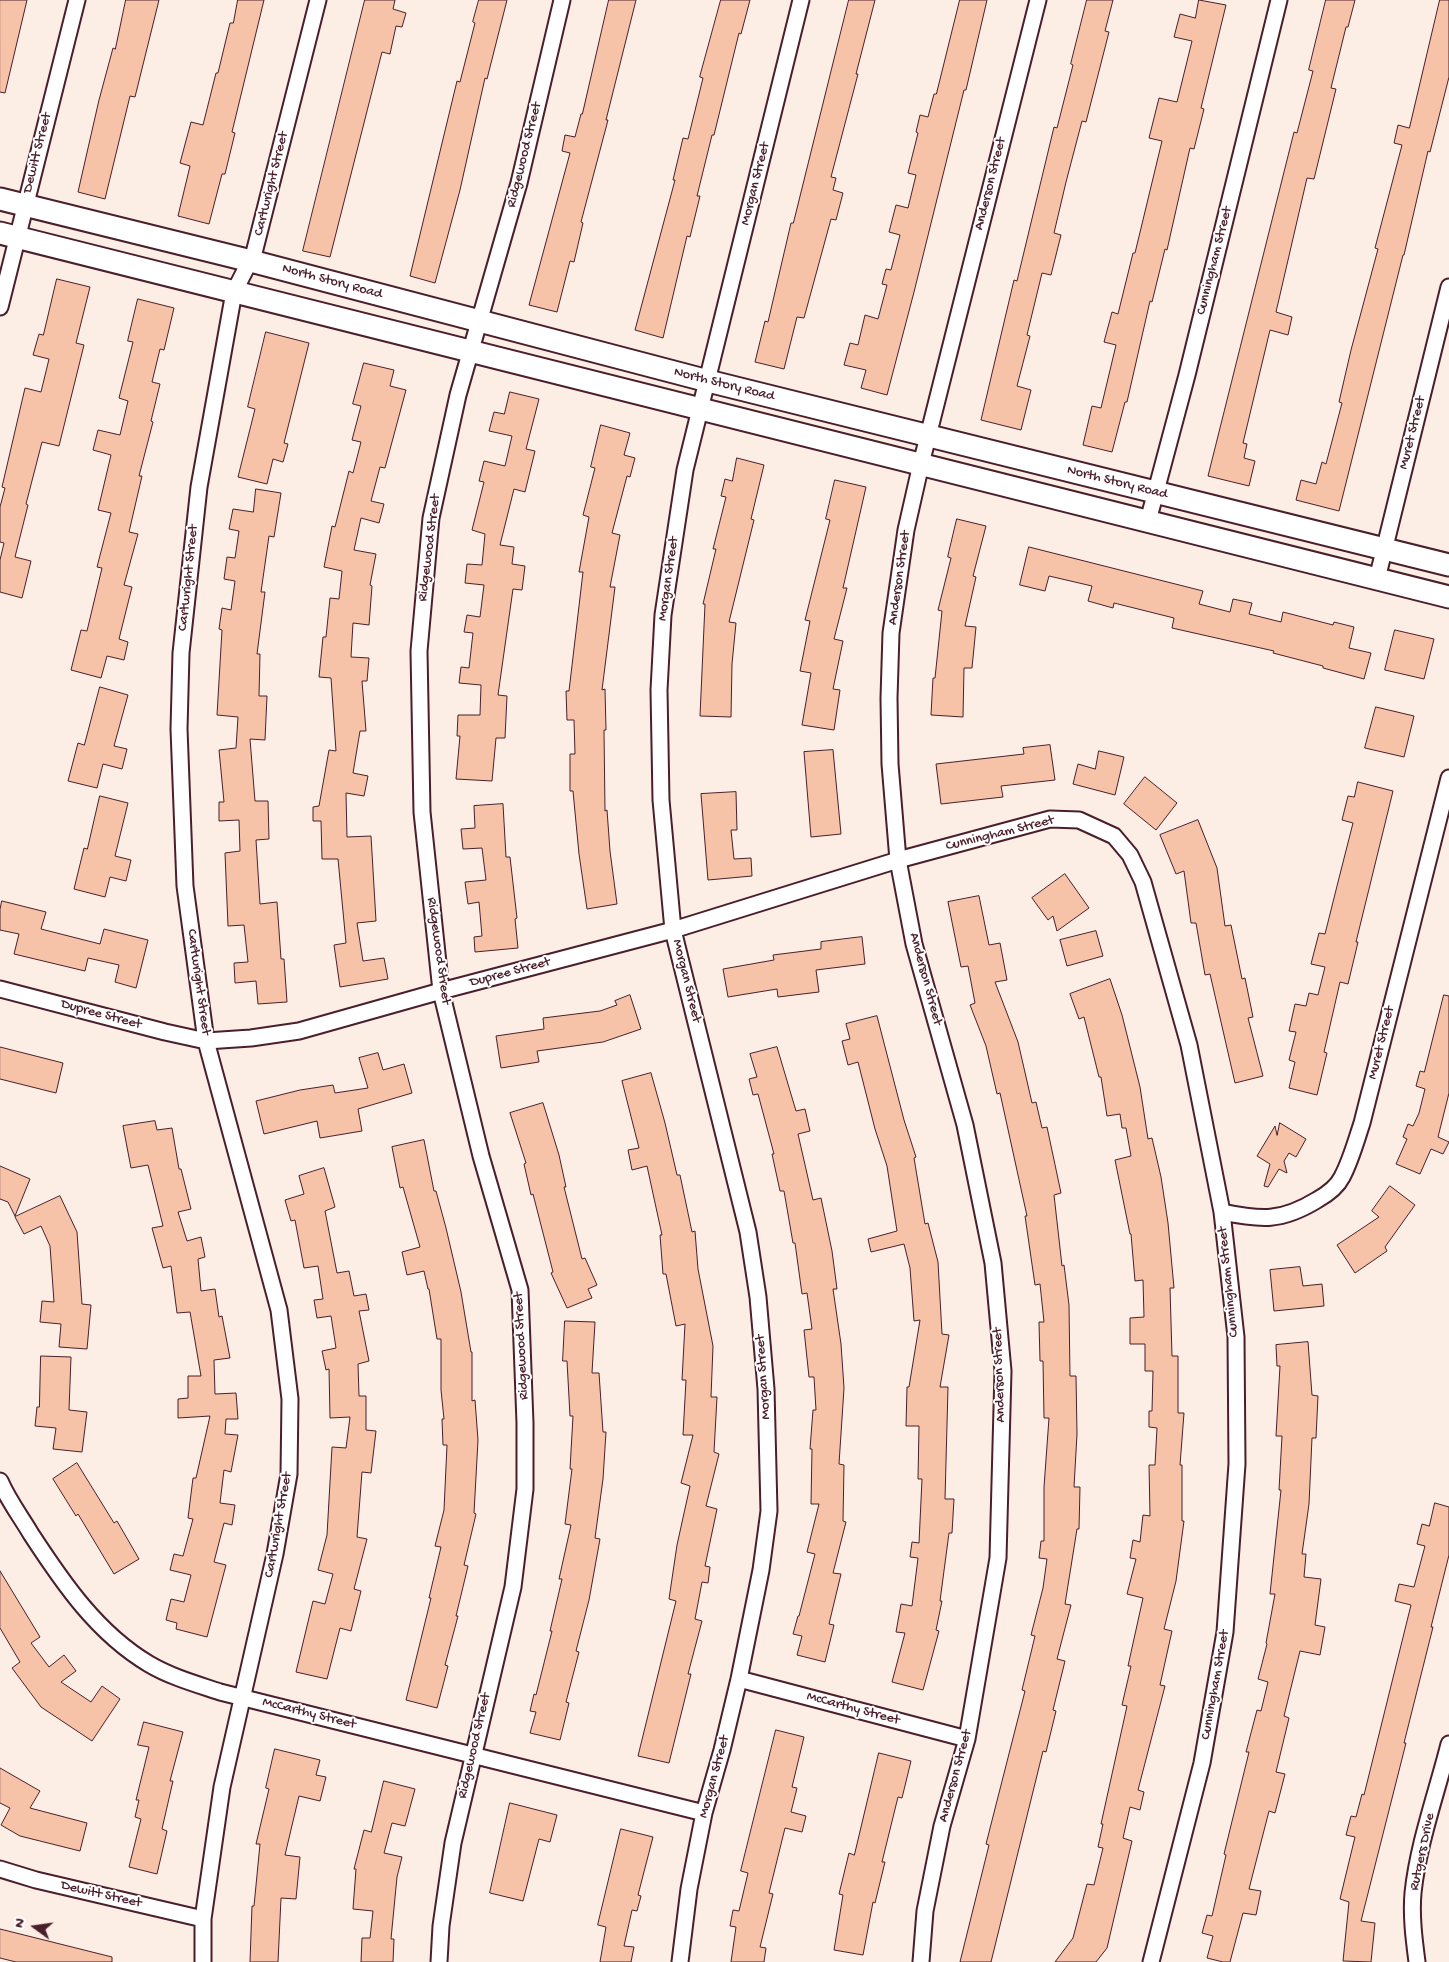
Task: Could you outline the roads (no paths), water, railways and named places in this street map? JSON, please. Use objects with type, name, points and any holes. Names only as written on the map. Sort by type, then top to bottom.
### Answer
[{"type":"main road","name":"North Story Road","points":[[0,199],[251,261],[708,381],[1449,565]]},
{"type":"main road","name":"North Story Road","points":[[9,236],[471,350],[1449,597]]},
{"type":"street","name":"Dewitt Street","points":[[0,307],[9,236],[25,205],[77,0]]},
{"type":"street","name":"Cartwright Street","points":[[203,1962],[203,1919],[222,1787],[275,1554],[289,1474],[290,1399],[279,1310],[206,1041],[184,886],[179,729],[181,663],[199,487],[234,292],[254,253],[318,0]]},
{"type":"street","name":"Ridgewood Street","points":[[439,1962],[441,1926],[450,1860],[514,1577],[525,1489],[525,1423],[520,1290],[481,1156],[441,991],[422,812],[419,650],[432,518],[458,395],[478,320],[519,183],[562,0]]},
{"type":"street","name":"Morgan Street","points":[[680,1962],[689,1889],[704,1813],[722,1750],[738,1679],[761,1570],[769,1511],[764,1362],[758,1296],[748,1232],[673,930],[661,800],[659,690],[665,605],[685,470],[801,0]]},
{"type":"street","name":"Anderson Street","points":[[922,1962],[925,1911],[942,1826],[967,1739],[998,1558],[1002,1371],[993,1263],[969,1143],[914,944],[898,860],[890,764],[889,698],[892,633],[906,530],[921,464],[1038,0]]},
{"type":"street","name":"Cunningham Street","points":[[1148,521],[1278,0]]},
{"type":"street","name":"Muret Street","points":[[1377,579],[1449,287]]},
{"type":"street","name":"Muret Street","points":[[1222,1212],[1253,1218],[1278,1217],[1302,1210],[1326,1195],[1341,1179],[1362,1123],[1449,778]]},
{"type":"street","name":"Cunningham Street","points":[[898,860],[1050,820],[1079,820],[1114,836],[1130,856],[1146,892],[1189,1045],[1222,1212],[1236,1337],[1237,1464],[1226,1632],[1202,1763],[1151,1962]]},
{"type":"street","name":"Dupree Street","points":[[0,989],[206,1041],[251,1038],[299,1031],[441,991],[673,930],[898,860]]},
{"type":"street","name":"McCarthy Street","points":[[0,1481],[57,1574],[91,1618],[130,1652],[172,1675],[220,1692],[704,1813]]},
{"type":"street","name":"McCarthy Street","points":[[738,1679],[967,1739]]},
{"type":"street","name":"Rutgers Drive","points":[[1417,1962],[1412,1924],[1413,1893],[1419,1860],[1449,1744]]},
{"type":"street","name":"Dewitt Street","points":[[0,1869],[36,1880],[203,1919]]}]
